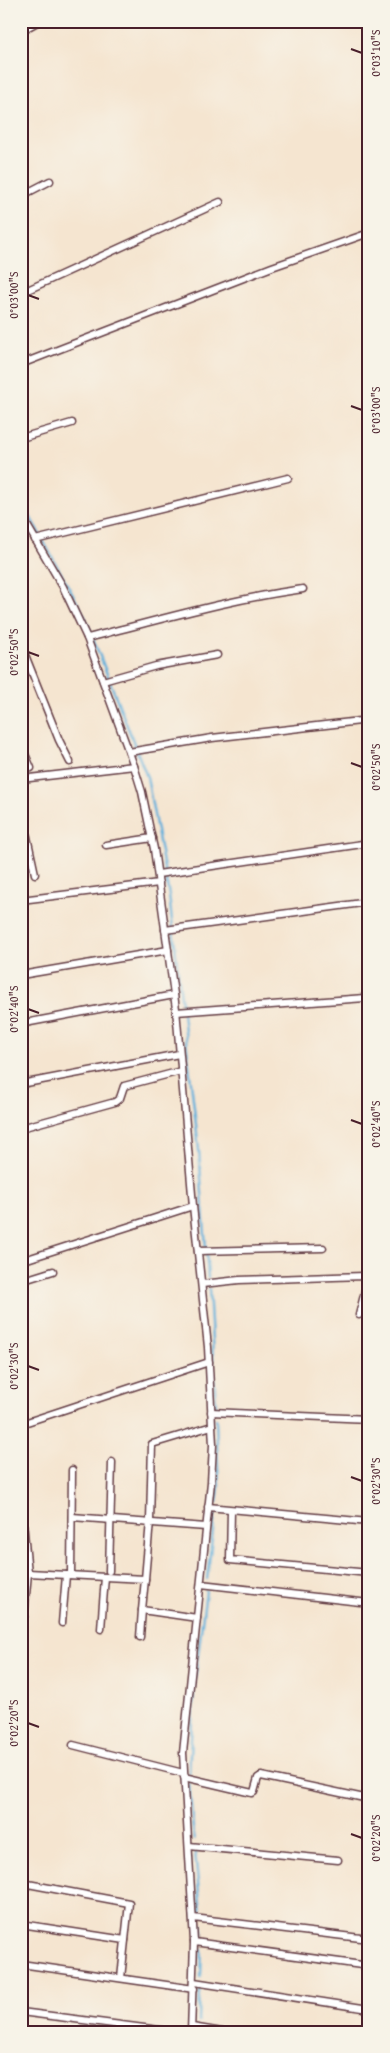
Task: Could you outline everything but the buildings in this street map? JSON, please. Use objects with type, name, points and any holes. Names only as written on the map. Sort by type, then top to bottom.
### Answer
[{"type":"street","points":[[21,31],[39,21]]},
{"type":"street","points":[[21,196],[50,181]]},
{"type":"street","points":[[21,293],[220,202]]},
{"type":"street","points":[[21,364],[272,267],[368,236]]},
{"type":"street","points":[[21,438],[72,423]]},
{"type":"street","points":[[35,540],[288,478]]},
{"type":"street","points":[[21,515],[24,528],[35,540],[62,587],[87,638],[134,766],[152,838],[166,930],[176,1012],[193,1206],[202,1284],[209,1362],[212,1426],[212,1472],[184,1744],[183,1775],[194,1942],[192,2030],[222,2032]]},
{"type":"street","points":[[87,638],[186,612],[262,595],[304,589]]},
{"type":"street","points":[[21,645],[59,740],[70,762]]},
{"type":"street","points":[[103,681],[156,666],[216,655]]},
{"type":"street","points":[[129,752],[212,738],[369,720]]},
{"type":"street","points":[[21,745],[31,768]]},
{"type":"street","points":[[21,779],[134,766]]},
{"type":"street","points":[[21,809],[35,874]]},
{"type":"street","points":[[106,845],[152,838]]},
{"type":"street","points":[[158,874],[369,843]]},
{"type":"street","points":[[21,900],[159,883]]},
{"type":"street","points":[[166,930],[369,902]]},
{"type":"street","points":[[21,975],[168,950]]},
{"type":"street","points":[[25,1023],[174,995]]},
{"type":"street","points":[[176,1012],[365,998],[369,1005]]},
{"type":"street","points":[[21,1084],[179,1054]]},
{"type":"street","points":[[21,1128],[115,1102],[120,1098],[124,1086],[181,1071]]},
{"type":"street","points":[[21,1261],[193,1206]]},
{"type":"street","points":[[198,1251],[323,1248]]},
{"type":"street","points":[[21,1281],[54,1271]]},
{"type":"street","points":[[202,1284],[248,1280],[364,1276],[368,1279],[366,1294],[359,1315]]},
{"type":"street","points":[[21,1424],[209,1362]]},
{"type":"street","points":[[211,1412],[369,1419]]},
{"type":"street","points":[[140,1637],[150,1521],[152,1444],[212,1426]]},
{"type":"street","points":[[101,1629],[111,1519],[112,1462]]},
{"type":"street","points":[[62,1623],[69,1575],[72,1470]]},
{"type":"street","points":[[21,1501],[28,1573],[24,1616]]},
{"type":"street","points":[[208,1507],[369,1522]]},
{"type":"street","points":[[231,1510],[230,1560],[369,1574]]},
{"type":"street","points":[[72,1517],[150,1521],[206,1527]]},
{"type":"street","points":[[28,1573],[107,1574],[145,1579]]},
{"type":"street","points":[[201,1584],[369,1603]]},
{"type":"street","points":[[142,1610],[197,1618]]},
{"type":"street","points":[[73,1745],[252,1793],[258,1778],[262,1776],[369,1799]]},
{"type":"street","points":[[189,1846],[338,1860]]},
{"type":"street","points":[[21,1909],[28,1884],[127,1901],[130,1906],[121,1978]]},
{"type":"street","points":[[193,1918],[369,1939]]},
{"type":"street","points":[[21,1924],[125,1940]]},
{"type":"street","points":[[194,1942],[369,1966]]},
{"type":"street","points":[[21,1964],[369,2009]]},
{"type":"street","points":[[21,2012],[174,2032]]},
{"type":"waterway","points":[[21,500],[84,615],[147,777],[169,895],[199,1150],[208,1277]]},
{"type":"waterway","points":[[209,1289],[216,1407]]},
{"type":"waterway","points":[[216,1419],[219,1487],[217,1502]]},
{"type":"waterway","points":[[207,1579],[215,1514]]},
{"type":"waterway","points":[[189,1773],[194,1688],[206,1591]]},
{"type":"waterway","points":[[189,1782],[194,1840]]},
{"type":"waterway","points":[[195,1852],[201,1913]]},
{"type":"waterway","points":[[202,1925],[202,1937]]},
{"type":"waterway","points":[[201,1977],[202,1949]]},
{"type":"waterway","points":[[199,2022],[200,1989]]}]
